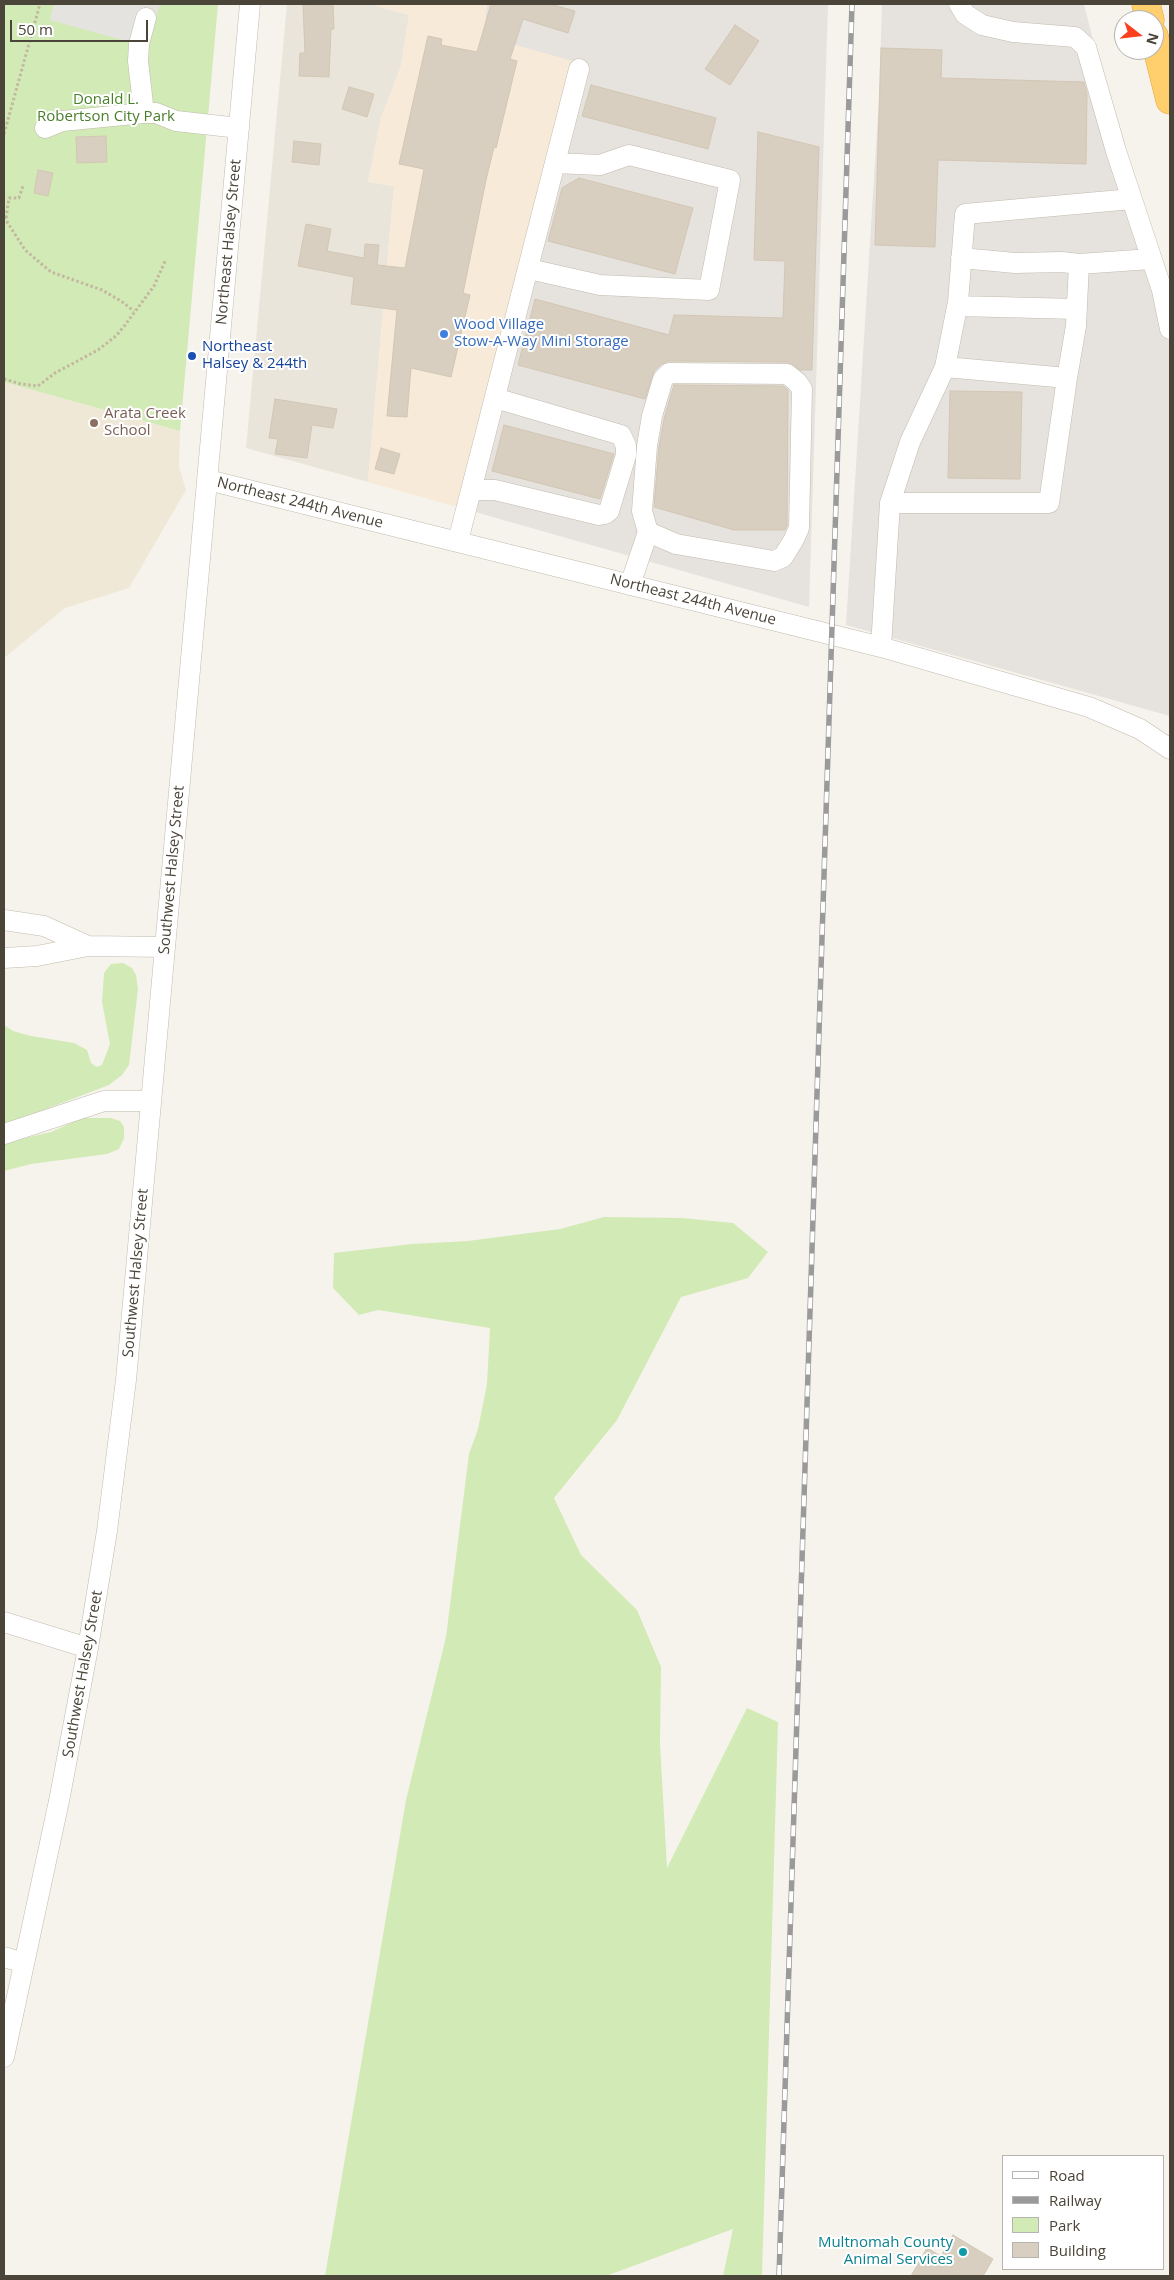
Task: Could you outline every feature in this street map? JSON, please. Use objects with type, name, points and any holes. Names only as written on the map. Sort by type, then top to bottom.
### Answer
[{"type":"highway","points":[[1160,60],[1170,100]]},
{"type":"street","name":"Northeast Halsey Street","points":[[208,480],[250,4]]},
{"type":"street","points":[[959,4],[965,14],[982,25],[1013,32],[1074,37],[1086,47],[1162,290],[1170,329]]},
{"type":"street","points":[[144,113],[138,62],[139,44],[146,18]]},
{"type":"street","points":[[458,541],[579,69]]},
{"type":"street","points":[[46,128],[62,120],[156,113],[176,121],[239,128]]},
{"type":"street","points":[[529,269],[600,285],[709,290],[730,180],[629,155],[600,165],[555,164]]},
{"type":"street","points":[[882,647],[890,503],[910,442],[945,367],[957,306],[965,214],[1132,199]]},
{"type":"street","points":[[962,258],[1015,264],[1062,262],[1079,264],[1152,259]]},
{"type":"street","points":[[890,503],[1049,503],[1076,326],[1079,264]]},
{"type":"street","points":[[957,306],[1077,309]]},
{"type":"street","points":[[945,367],[1067,378]]},
{"type":"street","points":[[630,585],[648,532],[642,511],[647,446],[652,416],[663,379],[669,373],[787,374],[797,382],[802,389],[799,528],[782,557],[774,561],[676,544],[648,532]]},
{"type":"street","points":[[471,490],[495,490],[599,515],[605,514],[609,511],[626,454],[626,446],[621,435],[495,398]]},
{"type":"street","name":"Northeast 244th Avenue","points":[[208,480],[882,647],[1089,707],[1140,729],[1169,748]]},
{"type":"street","name":"Southwest Halsey Street","points":[[4,2057],[88,1648],[107,1531],[126,1380],[208,480]]},
{"type":"street","points":[[4,920],[44,926],[88,946]]},
{"type":"street","points":[[4,958],[37,956],[88,946],[165,948]]},
{"type":"street","points":[[4,1134],[104,1101],[151,1101]]},
{"type":"street","points":[[4,1622],[88,1648]]},
{"type":"street","points":[[4,1957],[24,1962]]},
{"type":"path","points":[[4,134],[40,4]]},
{"type":"path","points":[[23,186],[19,198],[9,198],[5,218],[25,250],[51,272],[102,290],[121,301],[134,312]]},
{"type":"path","points":[[4,379],[38,386],[55,373],[98,350],[116,336],[154,286],[166,259]]},
{"type":"shaded area","points":[[54,4],[160,4],[148,47],[50,20]]},
{"type":"shaded area","points":[[287,4],[370,4],[409,15],[401,66],[381,118],[368,182],[394,186],[368,482],[246,448]]},
{"type":"shaded area","name":"Wood Village Stow-A-Way Mini Storage","points":[[370,4],[487,4],[484,36],[577,62],[461,508],[368,482],[394,186],[368,182],[381,118],[401,66],[409,15]]},
{"type":"shaded area","points":[[487,4],[828,4],[809,607],[461,508],[576,62],[484,36]]},
{"type":"shaded area","points":[[882,4],[1084,4],[1170,345],[1170,716],[846,625],[879,98]]},
{"type":"shaded area","points":[[4,382],[180,431],[179,467],[186,490],[129,588],[65,608],[4,658]]},
{"type":"green space","name":"Donald L. Robertson City Park","points":[[4,4],[218,4],[180,431],[4,382]]},
{"type":"green space","points":[[123,963],[132,968],[136,975],[138,989],[129,1065],[122,1075],[109,1085],[4,1125],[4,1025],[13,1031],[31,1036],[74,1043],[87,1050],[91,1063],[97,1067],[102,1065],[110,1044],[102,1002],[104,973],[111,964]]},
{"type":"green space","points":[[82,1118],[111,1118],[120,1121],[124,1127],[124,1138],[119,1149],[107,1154],[31,1164],[4,1171],[4,1143],[51,1132]]},
{"type":"green space","points":[[604,1217],[682,1218],[733,1223],[768,1252],[748,1278],[681,1297],[617,1420],[554,1498],[581,1555],[637,1610],[661,1667],[660,1743],[667,1868],[747,1708],[778,1722],[762,2276],[723,2276],[733,2229],[606,2276],[325,2276],[406,1800],[446,1637],[469,1454],[478,1429],[487,1384],[490,1328],[378,1310],[359,1315],[333,1288],[334,1253],[412,1244],[468,1241],[560,1229]]},
{"type":"building","points":[[333,4],[334,29],[331,29],[329,77],[299,76],[300,53],[305,53],[303,5]]},
{"type":"building","points":[[491,4],[550,4],[575,11],[568,33],[523,19],[510,59],[517,61],[496,148],[494,147],[486,180],[463,293],[470,295],[451,377],[411,368],[407,417],[387,416],[397,310],[351,304],[354,277],[298,266],[306,224],[331,229],[327,251],[364,258],[365,244],[379,245],[377,265],[405,268],[424,169],[399,164],[428,36],[442,39],[441,45],[477,52]]},
{"type":"building","points":[[735,25],[759,41],[730,85],[705,69]]},
{"type":"building","points":[[881,48],[942,50],[941,78],[1084,82],[1087,94],[1086,164],[938,160],[935,247],[875,245]]},
{"type":"building","points":[[591,85],[716,118],[708,149],[582,116]]},
{"type":"building","points":[[349,87],[374,94],[367,117],[342,109]]},
{"type":"building","points":[[758,132],[819,147],[812,370],[800,370],[787,362],[669,361],[661,364],[654,371],[645,399],[518,365],[535,299],[669,335],[674,315],[783,318],[785,261],[754,260]]},
{"type":"building","points":[[106,136],[107,162],[77,163],[76,137]]},
{"type":"building","points":[[294,141],[321,144],[319,165],[292,162]]},
{"type":"building","points":[[38,170],[53,173],[48,196],[34,193]]},
{"type":"building","points":[[579,178],[693,208],[675,274],[548,241],[562,188]]},
{"type":"building","points":[[674,385],[783,386],[788,390],[787,525],[785,530],[734,530],[654,507],[659,447],[664,419]]},
{"type":"building","points":[[950,391],[1022,392],[1020,479],[948,478]]},
{"type":"building","points":[[275,399],[337,409],[333,428],[312,425],[307,458],[275,454],[278,439],[269,438]]},
{"type":"building","points":[[504,425],[614,454],[600,499],[492,471]]},
{"type":"building","points":[[381,448],[400,454],[394,474],[375,469]]},
{"type":"building","name":"Multnomah County Animal Services","points":[[953,2235],[993,2259],[983,2276],[911,2276],[927,2248],[941,2256]]},
{"type":"railway","points":[[779,2276],[852,4]]},
{"type":"place","name":"Wood Village Stow-A-Way Mini Storage","points":[[444,334]]},
{"type":"place","name":"Northeast Halsey & 244th","points":[[192,356]]},
{"type":"place","name":"Arata Creek School","points":[[94,423]]},
{"type":"place","name":"Multnomah County Animal Services","points":[[963,2252]]}]
